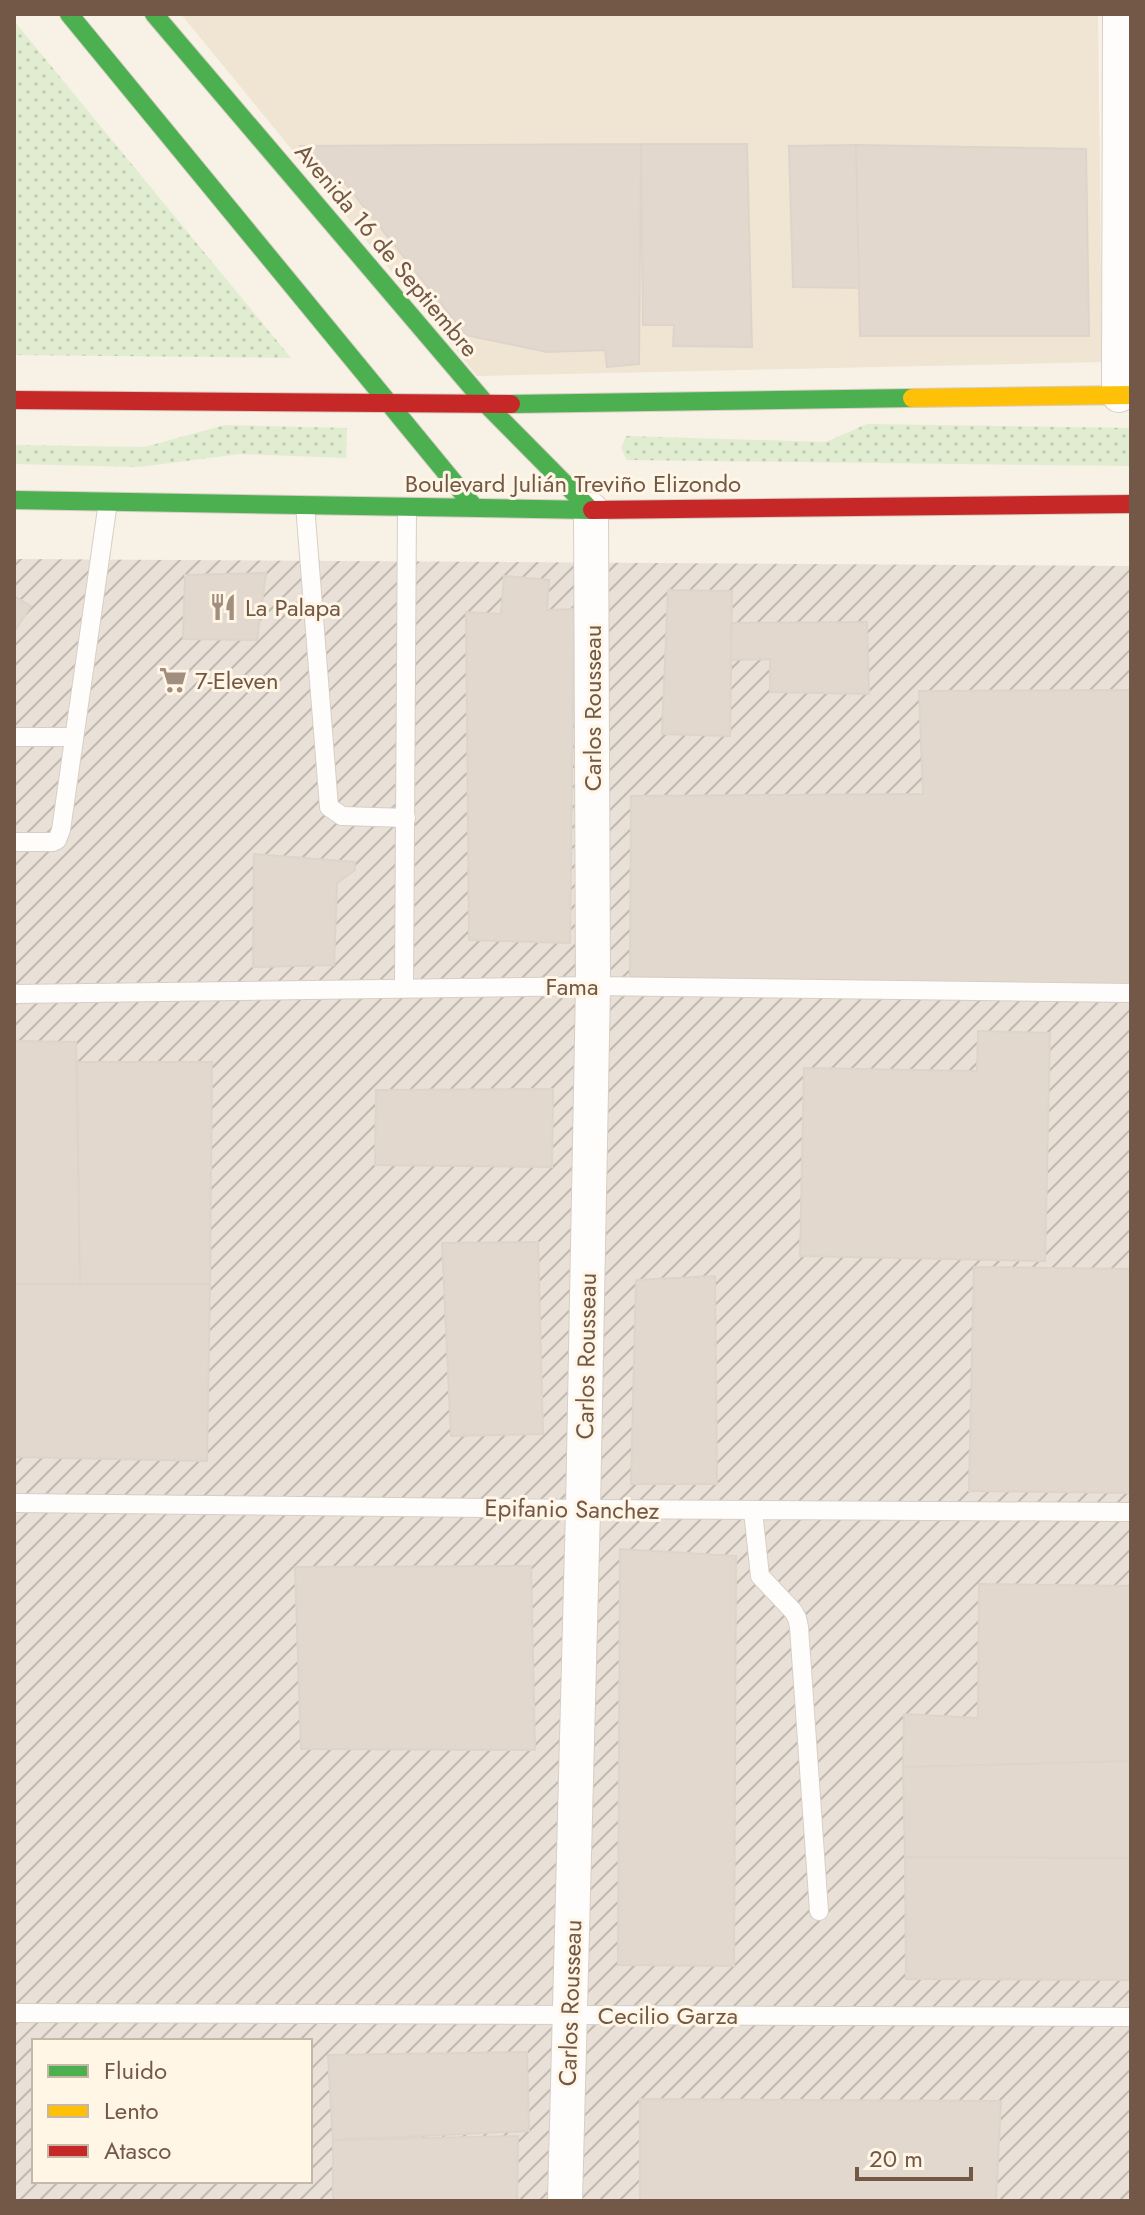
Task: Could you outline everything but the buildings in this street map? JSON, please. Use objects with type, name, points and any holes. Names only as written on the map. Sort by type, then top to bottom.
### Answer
[{"type":"main road","points":[[69,14],[475,508]]},
{"type":"main road","name":"Avenida 16 de Septiembre","points":[[154,14],[486,404],[591,510]]},
{"type":"main road","points":[[14,400],[486,404],[1125,395]]},
{"type":"main road","name":"Boulevard Julián Treviño Elizondo","points":[[14,500],[591,510],[1131,504]]},
{"type":"street","points":[[1120,14],[1126,146],[1125,395]]},
{"type":"street","name":"Carlos Rousseau","points":[[565,2201],[593,986],[591,510]]},
{"type":"lane","points":[[14,842],[46,843],[57,840],[61,830],[108,501]]},
{"type":"lane","points":[[305,505],[329,807],[342,816],[406,818]]},
{"type":"lane","points":[[404,988],[407,506]]},
{"type":"lane","points":[[14,737],[74,737]]},
{"type":"lane","name":"Fama","points":[[14,994],[593,986],[1131,993]]},
{"type":"lane","name":"Epifanio Sanchez","points":[[14,1503],[1131,1512]]},
{"type":"lane","points":[[753,1511],[760,1576],[793,1611],[799,1627],[819,1911]]},
{"type":"lane","name":"Cecilio Garza","points":[[14,2013],[1131,2017]]},
{"type":"shaded area","points":[[181,14],[1098,14],[1102,362],[477,376]]},
{"type":"shaded area","points":[[14,559],[1131,566],[1131,2201],[14,2201]]},
{"type":"green space","points":[[14,21],[291,358],[14,355]]},
{"type":"green space","points":[[867,424],[1131,428],[1131,466],[627,460],[621,448],[626,436],[826,442]]},
{"type":"green space","points":[[225,425],[347,428],[346,458],[240,454],[139,467],[14,464],[14,445],[145,447]]},
{"type":"traffic: fast","points":[[69,14],[475,508]]},
{"type":"traffic: fast","points":[[154,14],[486,404],[591,510]]},
{"type":"traffic: fast","points":[[511,404],[912,398]]},
{"type":"traffic: fast","points":[[14,500],[592,510]]},
{"type":"traffic: slow","points":[[912,398],[1131,395]]},
{"type":"traffic: jam","points":[[14,400],[511,404]]},
{"type":"traffic: jam","points":[[592,510],[1131,504]]},
{"type":"place","name":"La Palapa","points":[[223,607]]},
{"type":"place","name":"7-Eleven","points":[[173,680]]}]
